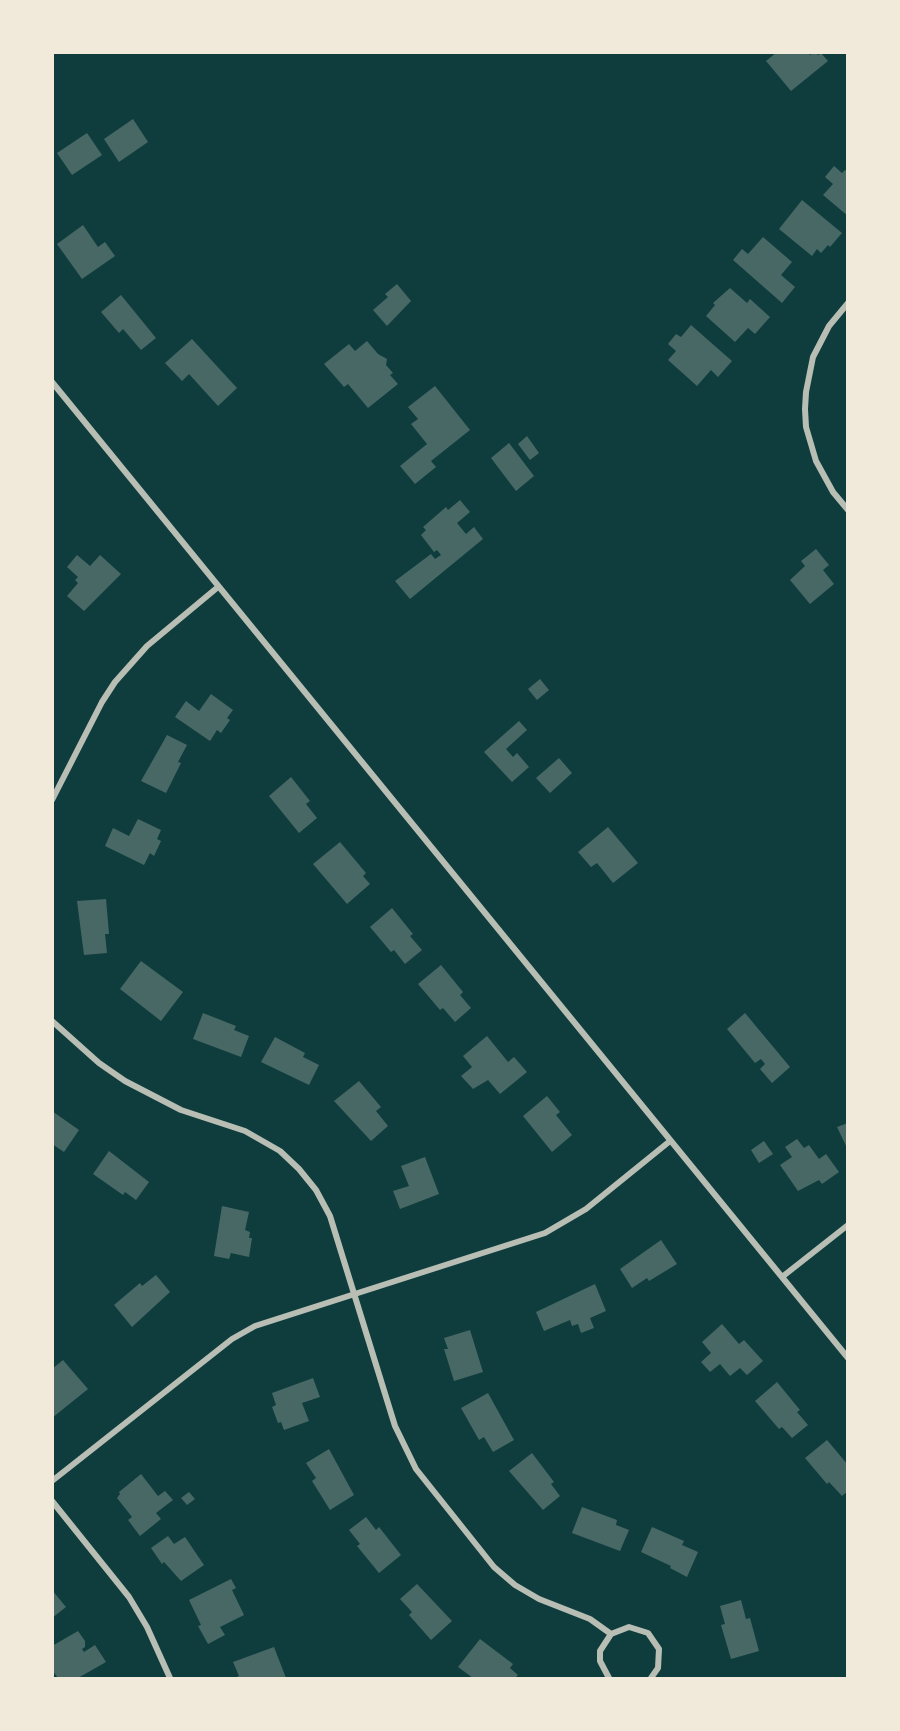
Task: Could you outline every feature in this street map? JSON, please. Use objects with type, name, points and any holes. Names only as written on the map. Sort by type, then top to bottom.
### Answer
[{"type":"street","points":[[848,303],[829,326],[813,357],[805,409],[806,427],[816,461],[833,492],[848,510]]},
{"type":"street","points":[[52,382],[848,1358]]},
{"type":"street","points":[[52,800],[102,702],[115,682],[147,646],[218,587]]},
{"type":"street","points":[[52,1021],[76,1044],[125,1081],[181,1110],[245,1131],[280,1151],[299,1169],[316,1190],[330,1216],[401,1441],[428,1486],[494,1567],[515,1585],[539,1599],[591,1619],[610,1634]]},
{"type":"street","points":[[52,1481],[232,1339],[255,1326],[560,1226],[586,1209],[670,1141]]},
{"type":"street","points":[[782,1277],[848,1225]]},
{"type":"street","points":[[52,1501],[129,1597],[147,1628],[170,1678]]},
{"type":"street","points":[[609,1678],[600,1661],[604,1642],[610,1634],[619,1629],[639,1628],[655,1640],[660,1658],[658,1668],[651,1678]]},
{"type":"building","points":[[777,52],[808,52],[810,55],[815,52],[818,55],[821,53],[828,61],[791,91],[766,61]]},
{"type":"building","points":[[133,119],[148,142],[119,162],[104,139]]},
{"type":"building","points":[[87,133],[102,155],[72,175],[57,153]]},
{"type":"building","points":[[834,166],[842,173],[845,170],[848,172],[848,216],[823,195],[833,184],[825,177]]},
{"type":"building","points":[[802,200],[842,233],[830,247],[828,245],[821,253],[817,249],[812,256],[779,229]]},
{"type":"building","points":[[83,225],[98,247],[105,242],[115,256],[82,279],[57,244]]},
{"type":"building","points":[[763,237],[792,262],[781,275],[795,287],[782,303],[733,260],[742,249],[748,254]]},
{"type":"building","points":[[397,284],[411,301],[387,326],[373,310],[388,297],[385,294]]},
{"type":"building","points":[[730,288],[747,303],[750,299],[770,317],[755,334],[748,328],[735,342],[706,316],[715,305],[713,303]]},
{"type":"building","points":[[121,295],[156,338],[141,350],[123,329],[119,333],[101,312]]},
{"type":"building","points":[[691,325],[732,361],[718,377],[711,370],[697,386],[668,360],[676,351],[668,344],[676,334],[681,337]]},
{"type":"building","points":[[192,339],[237,388],[218,406],[189,374],[182,381],[165,363]]},
{"type":"building","points":[[367,341],[378,354],[387,359],[386,365],[393,373],[390,375],[398,384],[368,408],[348,384],[344,387],[324,364],[349,344],[355,351]]},
{"type":"building","points":[[435,386],[470,430],[431,461],[436,467],[415,484],[400,466],[427,444],[411,424],[418,419],[408,407]]},
{"type":"building","points":[[527,436],[539,453],[530,460],[518,444]]},
{"type":"building","points":[[509,443],[534,476],[516,491],[491,458]]},
{"type":"building","points":[[460,500],[470,512],[457,523],[466,534],[474,527],[483,539],[410,599],[395,581],[431,554],[435,559],[441,555],[437,550],[434,552],[421,535],[426,530],[423,527],[446,507],[448,510]]},
{"type":"building","points":[[816,549],[829,565],[823,570],[834,584],[810,604],[790,580],[805,566],[801,561]]},
{"type":"building","points":[[77,555],[90,566],[100,555],[121,574],[84,611],[67,596],[78,583],[75,580],[78,577],[67,567]]},
{"type":"building","points":[[540,679],[549,690],[537,700],[528,689]]},
{"type":"building","points":[[211,694],[233,710],[227,718],[230,720],[221,733],[217,730],[210,741],[175,717],[186,701],[199,711]]},
{"type":"building","points":[[519,721],[527,730],[506,749],[513,757],[517,753],[529,767],[512,782],[484,752]]},
{"type":"building","points":[[167,735],[187,745],[166,793],[141,781]]},
{"type":"building","points":[[559,758],[572,773],[550,793],[536,778]]},
{"type":"building","points":[[291,777],[310,801],[306,804],[317,818],[299,833],[269,796]]},
{"type":"building","points":[[138,819],[161,830],[157,839],[161,841],[154,856],[150,853],[144,865],[105,846],[113,828],[129,836]]},
{"type":"building","points":[[608,827],[638,863],[613,883],[597,863],[591,867],[578,852]]},
{"type":"building","points":[[340,842],[366,873],[363,876],[370,884],[347,904],[313,864]]},
{"type":"building","points":[[106,899],[109,934],[105,934],[107,953],[84,955],[77,901]]},
{"type":"building","points":[[392,908],[413,934],[410,936],[422,950],[405,964],[394,950],[391,952],[370,927]]},
{"type":"building","points":[[141,961],[183,992],[161,1021],[120,989]]},
{"type":"building","points":[[441,965],[463,992],[460,995],[471,1008],[455,1022],[443,1008],[440,1010],[418,984]]},
{"type":"building","points":[[203,1013],[236,1026],[234,1030],[249,1036],[241,1057],[193,1039]]},
{"type":"building","points":[[745,1013],[790,1067],[772,1083],[760,1069],[765,1064],[761,1059],[755,1063],[727,1029]]},
{"type":"building","points":[[487,1036],[508,1062],[514,1057],[527,1072],[500,1094],[488,1080],[473,1089],[461,1076],[472,1067],[463,1056]]},
{"type":"building","points":[[275,1037],[305,1053],[303,1057],[319,1065],[309,1085],[261,1062]]},
{"type":"building","points":[[359,1081],[381,1107],[376,1111],[388,1126],[371,1141],[334,1101]]},
{"type":"building","points":[[547,1096],[560,1112],[556,1115],[572,1135],[552,1152],[523,1116]]},
{"type":"building","points":[[52,1111],[79,1130],[64,1152],[52,1144]]},
{"type":"building","points":[[848,1123],[848,1150],[837,1127]]},
{"type":"building","points":[[797,1139],[804,1148],[809,1145],[819,1159],[826,1154],[839,1172],[822,1184],[819,1180],[798,1191],[780,1165],[792,1157],[785,1147]]},
{"type":"building","points":[[764,1141],[773,1154],[759,1163],[751,1150]]},
{"type":"building","points":[[109,1151],[149,1182],[136,1200],[125,1192],[123,1195],[93,1174]]},
{"type":"building","points":[[425,1157],[439,1194],[400,1209],[393,1191],[409,1186],[401,1166]]},
{"type":"building","points":[[222,1206],[249,1212],[245,1230],[250,1232],[249,1238],[252,1238],[249,1257],[231,1253],[229,1259],[214,1256]]},
{"type":"building","points":[[661,1240],[677,1264],[649,1281],[647,1278],[632,1288],[620,1269]]},
{"type":"building","points":[[156,1275],[170,1292],[132,1327],[114,1305],[140,1283],[142,1286]]},
{"type":"building","points":[[595,1284],[606,1311],[590,1318],[594,1328],[581,1333],[578,1324],[572,1326],[570,1320],[544,1331],[536,1312]]},
{"type":"building","points":[[722,1324],[739,1344],[744,1340],[763,1361],[747,1375],[740,1368],[730,1376],[720,1364],[710,1372],[701,1362],[711,1353],[702,1342]]},
{"type":"building","points":[[470,1330],[483,1372],[454,1381],[444,1349],[448,1349],[444,1338]]},
{"type":"building","points":[[63,1360],[88,1389],[52,1418],[52,1369]]},
{"type":"building","points":[[313,1378],[320,1397],[302,1403],[309,1421],[284,1430],[281,1422],[278,1423],[272,1407],[276,1405],[272,1393]]},
{"type":"building","points":[[777,1382],[800,1410],[797,1412],[808,1425],[792,1438],[782,1427],[779,1429],[755,1401]]},
{"type":"building","points":[[488,1393],[514,1440],[493,1452],[484,1437],[479,1440],[461,1408]]},
{"type":"building","points":[[827,1440],[848,1465],[848,1491],[842,1496],[829,1482],[827,1484],[805,1458]]},
{"type":"building","points":[[329,1449],[354,1495],[330,1510],[312,1481],[316,1478],[306,1463]]},
{"type":"building","points":[[532,1453],[554,1482],[551,1484],[560,1496],[543,1510],[509,1471]]},
{"type":"building","points":[[141,1474],[158,1496],[165,1491],[173,1500],[156,1513],[161,1519],[140,1536],[128,1520],[132,1517],[117,1498],[119,1492]]},
{"type":"building","points":[[189,1492],[195,1499],[187,1505],[181,1498]]},
{"type":"building","points":[[582,1507],[617,1520],[616,1525],[629,1530],[620,1551],[572,1533]]},
{"type":"building","points":[[366,1517],[376,1530],[379,1527],[401,1555],[379,1573],[357,1546],[360,1544],[349,1530]]},
{"type":"building","points":[[652,1527],[684,1541],[682,1545],[698,1552],[687,1577],[670,1568],[671,1566],[641,1552]]},
{"type":"building","points":[[168,1536],[174,1544],[185,1537],[204,1565],[181,1581],[164,1562],[162,1564],[151,1548]]},
{"type":"building","points":[[231,1579],[236,1588],[232,1590],[244,1615],[220,1627],[225,1635],[208,1644],[198,1626],[201,1625],[189,1600]]},
{"type":"building","points":[[417,1584],[452,1621],[431,1640],[409,1615],[412,1612],[400,1599]]},
{"type":"building","points":[[52,1590],[66,1607],[52,1618]]},
{"type":"building","points":[[741,1600],[746,1619],[750,1618],[759,1651],[731,1659],[721,1625],[725,1624],[720,1606]]},
{"type":"building","points":[[78,1631],[85,1641],[85,1647],[82,1649],[84,1652],[95,1645],[106,1662],[78,1678],[58,1678],[52,1670],[52,1646]]},
{"type":"building","points":[[480,1639],[513,1664],[510,1668],[518,1675],[515,1678],[473,1678],[458,1667]]},
{"type":"building","points":[[274,1647],[286,1678],[234,1678],[239,1676],[233,1662]]}]
